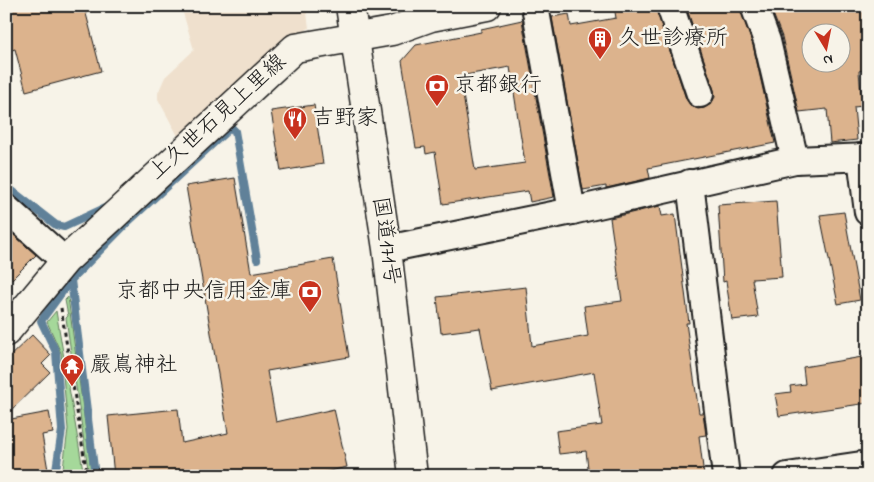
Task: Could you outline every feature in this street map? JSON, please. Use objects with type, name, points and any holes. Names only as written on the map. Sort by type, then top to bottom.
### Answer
[{"type":"main road","name":"国道171号","points":[[350,6],[387,249],[413,476]]},
{"type":"main road","name":"上久世石見上里線","points":[[6,332],[65,260],[294,48],[392,31],[431,17],[487,6]]},
{"type":"street","points":[[535,6],[572,211]]},
{"type":"street","points":[[670,6],[700,94]]},
{"type":"street","points":[[754,6],[766,42],[796,160]]},
{"type":"street","points":[[387,249],[572,211],[796,160],[864,157],[868,212]]},
{"type":"street","points":[[690,183],[726,476]]},
{"type":"street","points":[[6,208],[65,260]]},
{"type":"street","points":[[787,476],[868,464]]},
{"type":"path","points":[[60,302],[87,476]]},
{"type":"shaded area","points":[[181,6],[306,6],[309,28],[286,44],[179,138],[158,99],[158,93],[165,77],[194,50]]},
{"type":"green space","points":[[68,297],[92,476],[89,476],[66,318],[68,316],[65,300]]},
{"type":"green space","points":[[56,311],[84,476],[62,476],[68,429],[61,353],[47,322]]},
{"type":"building","points":[[6,6],[84,6],[101,71],[26,91],[15,49],[6,52]]},
{"type":"building","points":[[614,6],[655,6],[686,99],[691,106],[698,109],[711,104],[715,97],[686,6],[739,6],[753,45],[775,143],[648,168],[650,178],[606,188],[606,186],[583,190],[552,17],[569,14],[571,26],[616,18]]},
{"type":"building","points":[[770,6],[868,6],[868,69],[859,71],[862,106],[854,107],[857,140],[830,143],[827,109],[799,112],[782,37]]},
{"type":"building","points":[[522,20],[554,197],[530,202],[528,191],[443,204],[435,152],[426,154],[425,147],[416,148],[402,61],[416,45],[481,32],[481,29]],"holes":[[[510,67],[525,163],[475,170],[460,76]]]},
{"type":"building","name":"吉野家","points":[[314,105],[323,164],[281,171],[271,111]]},
{"type":"building","points":[[235,178],[251,273],[333,259],[349,357],[267,371],[276,422],[334,409],[347,467],[309,476],[114,476],[108,416],[178,409],[182,443],[228,433],[186,186]]},
{"type":"building","points":[[776,201],[782,277],[752,279],[758,317],[732,320],[726,281],[723,282],[718,205]]},
{"type":"building","points":[[660,206],[662,216],[675,214],[689,323],[686,323],[699,413],[703,413],[706,435],[699,436],[704,476],[589,476],[586,451],[559,454],[556,431],[602,425],[594,372],[492,391],[480,328],[441,333],[437,297],[526,287],[532,346],[588,336],[584,306],[622,301],[610,218]]},
{"type":"building","points":[[844,212],[860,300],[838,304],[820,215]]},
{"type":"building","points":[[6,228],[36,255],[6,285]]},
{"type":"building","points":[[32,335],[51,355],[42,364],[50,372],[6,415],[6,360]]},
{"type":"building","points":[[868,356],[868,403],[779,416],[775,394],[791,392],[790,386],[805,384],[803,367]]},
{"type":"building","points":[[49,412],[53,433],[42,435],[49,476],[6,476],[6,420]]},
{"type":"waterway","points":[[95,476],[71,280],[129,221],[231,127],[235,131],[257,259]]},
{"type":"waterway","points":[[6,186],[56,225],[64,227],[107,207]]},
{"type":"waterway","points":[[55,476],[62,430],[56,352],[41,321],[71,280]]},
{"type":"place","name":"久世診療所","points":[[600,60]]},
{"type":"place","name":"京都銀行","points":[[437,107]]},
{"type":"place","name":"吉野家","points":[[295,140]]},
{"type":"place","name":"京都中央信用金庫","points":[[310,313]]},
{"type":"place","name":"嚴嶌神社","points":[[72,387]]}]
